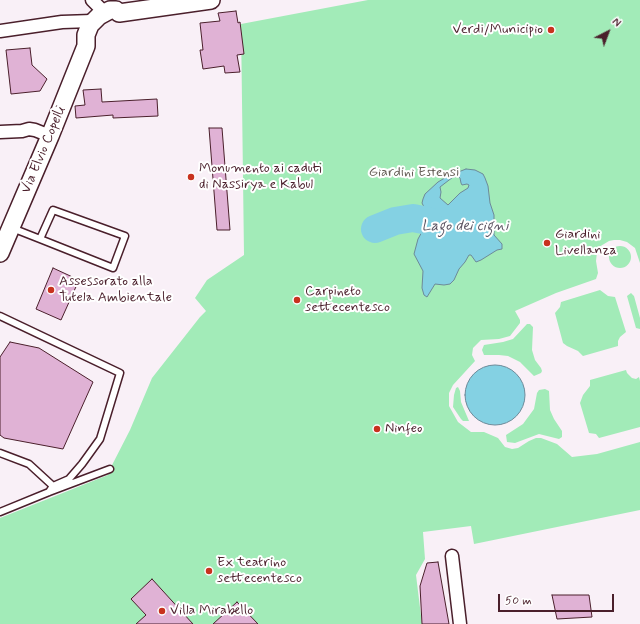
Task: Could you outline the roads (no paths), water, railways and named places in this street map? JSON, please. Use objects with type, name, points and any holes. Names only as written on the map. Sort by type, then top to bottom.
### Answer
[{"type":"main road","points":[[105,16],[211,0]]},
{"type":"main road","name":"Via Elvio Copelli","points":[[0,253],[50,136],[86,46],[86,34],[105,16],[116,16],[103,23],[91,42],[86,46]]},
{"type":"street","points":[[92,0],[105,16]]},
{"type":"street","points":[[0,31],[105,16]]},
{"type":"street","points":[[0,132],[22,131],[29,129],[50,136]]},
{"type":"street","points":[[452,556],[460,624]]},
{"type":"lane","points":[[11,227],[40,239],[113,268],[125,236],[53,210],[40,239]]},
{"type":"lane","points":[[0,316],[120,373],[100,439],[69,479],[53,486],[49,492]]},
{"type":"lane","points":[[0,453],[28,464],[53,486]]},
{"type":"lane","points":[[0,512],[110,469]]},
{"type":"water","name":"Lago dei cigni","points":[[466,169],[475,170],[483,174],[488,186],[490,203],[494,215],[494,235],[502,244],[502,249],[497,250],[476,262],[471,255],[469,255],[450,284],[435,284],[427,297],[424,295],[422,288],[423,271],[414,254],[418,239],[428,221],[428,215],[422,203],[425,194],[438,182],[448,176]],"holes":[[[458,176],[462,185],[467,184],[469,185],[468,188],[460,193],[448,205],[440,198],[440,187],[453,177]]]},
{"type":"water","points":[[495,365],[511,370],[516,374],[520,379],[525,395],[520,411],[516,416],[511,420],[495,425],[479,420],[474,416],[470,411],[465,395],[470,379],[474,374],[479,370]]},
{"type":"waterway","name":"Lago dei cigni","points":[[375,229],[395,221],[413,218],[428,221]]},
{"type":"place","name":"Verdi/Municipio","points":[[551,30]]},
{"type":"place","name":"Monumento ai caduti di Nassirya e Kabul","points":[[191,177]]},
{"type":"place","name":"Giardini Livellanza","points":[[547,243]]},
{"type":"place","name":"Assessorato alla Tutela Ambientale","points":[[51,290]]},
{"type":"place","name":"Carpineto settecentesco","points":[[297,300]]},
{"type":"place","name":"Ninfeo","points":[[377,429]]},
{"type":"place","name":"Ex teatrino settecentesco","points":[[209,571]]},
{"type":"place","name":"Villa Mirabello","points":[[162,611]]},
{"type":"park label","name":"Giardini Estensi","points":[[414,173]]}]
